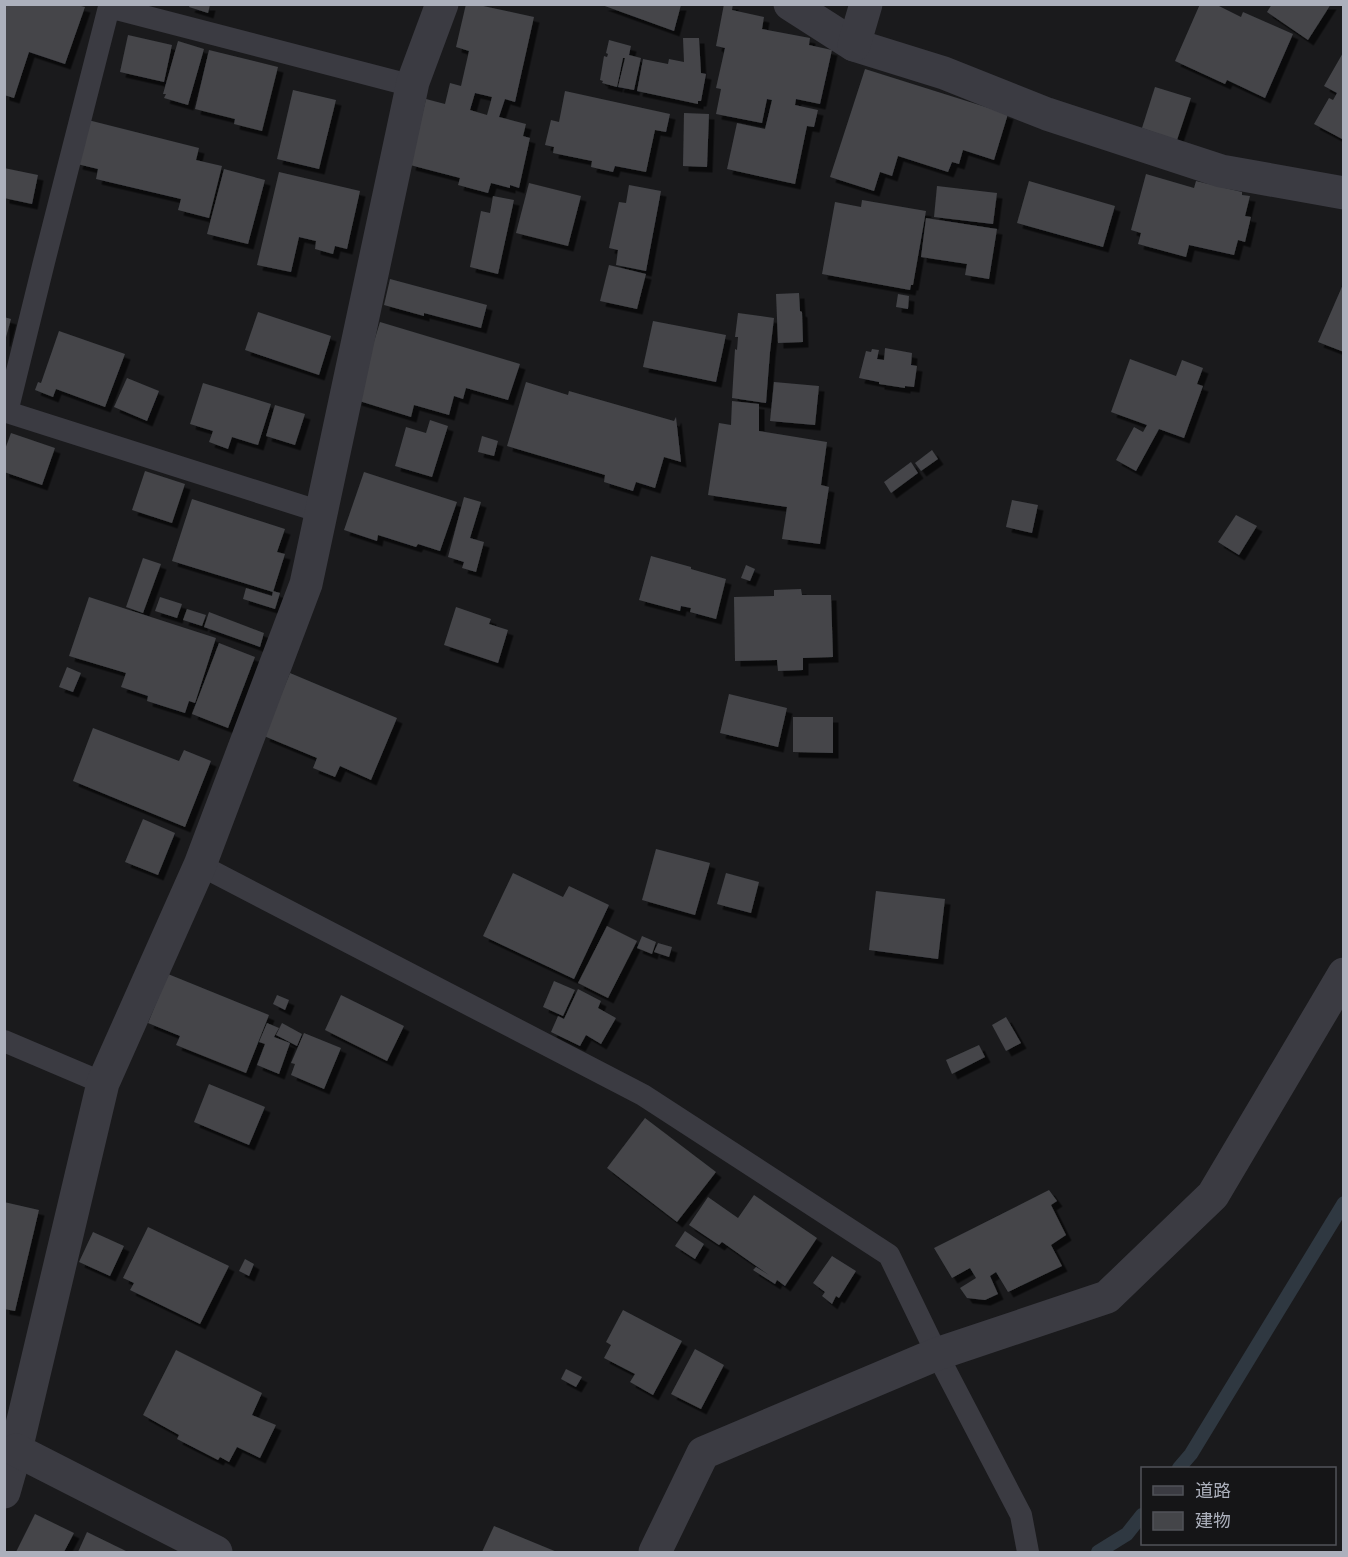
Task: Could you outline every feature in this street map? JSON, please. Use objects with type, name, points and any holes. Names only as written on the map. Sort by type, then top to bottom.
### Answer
[{"type":"street","points":[[4,1492],[10,1449],[103,1083],[200,865],[306,584],[412,86],[442,4]]},
{"type":"street","points":[[790,4],[854,45],[944,74],[1047,114],[1221,171],[1344,193]]},
{"type":"street","points":[[854,45],[866,4]]},
{"type":"street","points":[[655,1552],[703,1453],[936,1354],[1107,1297],[1213,1195],[1344,974]]},
{"type":"street","points":[[10,1449],[216,1552]]},
{"type":"lane","points":[[321,512],[6,414],[110,7],[412,86]]},
{"type":"lane","points":[[200,865],[643,1095],[889,1255],[936,1354],[1021,1515],[1028,1552]]},
{"type":"lane","points":[[4,1041],[103,1083]]},
{"type":"building","points":[[466,4],[534,17],[515,102],[505,99],[499,117],[526,124],[523,136],[530,138],[519,188],[491,183],[488,193],[458,185],[460,178],[410,165],[426,99],[445,104],[450,83],[461,86],[469,51],[456,47]],"holes":[[[475,93],[492,97],[487,115],[470,110]]]},
{"type":"building","points":[[724,4],[733,4],[732,10],[764,17],[762,29],[810,38],[809,45],[832,50],[820,104],[796,99],[795,105],[818,110],[814,127],[807,126],[795,184],[727,169],[737,123],[765,129],[772,100],[767,99],[762,123],[716,114],[721,89],[716,88],[725,48],[716,46]]},
{"type":"building","points":[[1200,4],[1215,4],[1241,17],[1243,12],[1293,34],[1265,98],[1227,80],[1225,84],[1175,61]]},
{"type":"building","points":[[1272,4],[1331,4],[1308,40],[1267,12]]},
{"type":"building","points":[[4,5],[77,5],[85,7],[65,64],[29,52],[14,98],[4,95]]},
{"type":"building","points":[[190,5],[210,5],[208,13],[189,7]]},
{"type":"building","points":[[602,5],[681,5],[674,31]]},
{"type":"building","points":[[128,35],[172,45],[164,82],[120,72]]},
{"type":"building","points":[[683,38],[699,38],[701,73],[706,74],[701,101],[698,101],[698,104],[637,91],[643,59],[668,64],[669,59],[684,62]]},
{"type":"building","points":[[609,40],[631,46],[629,55],[641,58],[634,90],[618,87],[625,58],[623,58],[617,87],[602,83],[603,81],[600,80],[604,56],[607,57],[608,54],[606,53]]},
{"type":"building","points":[[178,41],[204,49],[188,105],[164,98],[166,94],[163,94]]},
{"type":"building","points":[[209,50],[278,67],[262,131],[234,124],[235,119],[195,109]]},
{"type":"building","points":[[1344,51],[1344,140],[1314,124],[1329,98],[1333,100],[1337,93],[1324,86]]},
{"type":"building","points":[[865,69],[1008,114],[994,160],[963,150],[959,164],[952,162],[948,172],[898,156],[892,176],[880,172],[874,191],[830,177]]},
{"type":"building","points":[[1155,87],[1191,98],[1177,140],[1142,128]]},
{"type":"building","points":[[293,90],[336,100],[319,169],[277,159]]},
{"type":"building","points":[[565,91],[670,114],[666,132],[655,130],[646,172],[615,166],[613,172],[591,167],[592,161],[553,153],[554,147],[545,145],[551,120],[559,122]]},
{"type":"building","points":[[684,113],[709,114],[707,167],[683,166]]},
{"type":"building","points":[[88,120],[199,148],[196,160],[222,166],[209,218],[178,210],[181,199],[96,179],[98,169],[77,164]]},
{"type":"building","points":[[4,168],[38,175],[32,204],[4,198]]},
{"type":"building","points":[[224,169],[265,180],[248,244],[207,234]]},
{"type":"building","points":[[279,172],[360,191],[347,249],[335,246],[333,254],[315,249],[316,241],[299,237],[291,272],[257,265]]},
{"type":"building","points":[[1146,174],[1194,188],[1196,181],[1250,196],[1245,216],[1251,217],[1245,242],[1238,240],[1234,255],[1189,245],[1186,257],[1138,244],[1141,233],[1131,230]]},
{"type":"building","points":[[1029,181],[1115,206],[1103,247],[1017,223]]},
{"type":"building","points":[[529,183],[581,196],[568,246],[516,233]]},
{"type":"building","points":[[629,185],[661,191],[646,271],[616,265],[618,250],[609,248],[619,202],[626,203]]},
{"type":"building","points":[[937,186],[997,193],[993,224],[934,217]]},
{"type":"building","points":[[493,196],[514,200],[498,274],[470,267],[481,211],[490,213]]},
{"type":"building","points":[[862,200],[926,211],[913,285],[910,290],[822,274],[835,202],[861,207]]},
{"type":"building","points":[[926,218],[997,229],[989,279],[965,275],[967,264],[921,257]]},
{"type":"building","points":[[609,265],[646,274],[637,309],[600,301]]},
{"type":"building","points":[[390,279],[487,305],[481,328],[384,305]]},
{"type":"building","points":[[1344,282],[1344,352],[1318,342]]},
{"type":"building","points":[[799,293],[803,342],[778,343],[776,294]]},
{"type":"building","points":[[898,294],[909,296],[908,309],[896,307]]},
{"type":"building","points":[[258,312],[331,336],[319,375],[245,350]]},
{"type":"building","points":[[738,313],[774,318],[766,403],[732,398]]},
{"type":"building","points":[[4,317],[11,319],[5,341],[4,341]]},
{"type":"building","points":[[653,321],[726,335],[716,382],[643,367]]},
{"type":"building","points":[[380,322],[520,364],[508,400],[466,388],[463,399],[454,396],[449,415],[414,405],[411,417],[356,400]]},
{"type":"building","points":[[59,331],[125,354],[105,407],[56,389],[53,397],[35,390],[38,382],[41,383]]},
{"type":"building","points":[[885,348],[912,353],[911,365],[917,366],[914,387],[879,384],[879,382],[859,378],[866,351],[879,350],[877,359],[884,360]]},
{"type":"building","points":[[1130,359],[1176,376],[1182,360],[1203,368],[1197,384],[1203,386],[1184,438],[1159,429],[1136,471],[1116,460],[1134,427],[1143,432],[1147,425],[1111,412]]},
{"type":"building","points":[[127,378],[159,391],[147,421],[114,407]]},
{"type":"building","points":[[526,382],[568,395],[569,391],[674,421],[676,417],[681,462],[664,457],[655,488],[636,482],[633,491],[604,482],[605,475],[507,446]]},
{"type":"building","points":[[774,382],[819,386],[815,425],[770,421]]},
{"type":"building","points":[[203,383],[271,404],[258,445],[232,437],[228,449],[209,442],[213,431],[190,424]]},
{"type":"building","points":[[732,401],[759,404],[759,431],[827,442],[821,485],[829,487],[820,544],[782,539],[787,507],[708,495],[719,423],[731,425]]},
{"type":"building","points":[[275,405],[305,414],[295,445],[266,436]]},
{"type":"building","points":[[430,420],[448,426],[432,477],[395,466],[406,427],[426,433]]},
{"type":"building","points":[[11,433],[55,448],[42,485],[4,472],[4,452]]},
{"type":"building","points":[[482,436],[498,441],[494,456],[478,452]]},
{"type":"building","points":[[932,450],[938,459],[921,471],[915,463]]},
{"type":"building","points":[[911,462],[918,473],[891,493],[884,482]]},
{"type":"building","points":[[145,471],[185,484],[172,523],[132,510]]},
{"type":"building","points":[[364,472],[457,502],[440,551],[418,544],[416,547],[378,535],[377,541],[344,530]]},
{"type":"building","points":[[464,497],[481,502],[470,538],[484,542],[476,572],[462,568],[464,562],[448,557]]},
{"type":"building","points":[[192,499],[285,529],[277,552],[285,554],[273,592],[172,561]]},
{"type":"building","points":[[1012,500],[1038,505],[1032,533],[1006,527]]},
{"type":"building","points":[[1236,515],[1257,526],[1239,555],[1218,542]]},
{"type":"building","points":[[651,556],[726,579],[716,619],[690,612],[691,608],[681,606],[680,611],[639,600]]},
{"type":"building","points":[[143,558],[161,564],[143,613],[126,607]]},
{"type":"building","points":[[746,565],[755,569],[750,581],[741,578]]},
{"type":"building","points":[[246,588],[272,596],[273,591],[280,593],[275,609],[243,599]]},
{"type":"building","points":[[801,589],[802,595],[831,595],[833,657],[803,658],[803,670],[778,671],[777,660],[735,661],[734,597],[774,596],[774,590]]},
{"type":"building","points":[[89,597],[216,638],[195,703],[189,701],[185,713],[147,701],[148,696],[121,687],[126,673],[69,656]]},
{"type":"building","points":[[160,597],[182,604],[177,618],[155,611]]},
{"type":"building","points":[[456,607],[491,619],[489,624],[508,630],[498,663],[444,645]]},
{"type":"building","points":[[187,609],[206,615],[202,626],[183,620]]},
{"type":"building","points":[[209,612],[264,633],[260,647],[204,627]]},
{"type":"building","points":[[219,643],[255,657],[228,728],[192,714]]},
{"type":"building","points":[[67,667],[81,673],[73,692],[59,687]]},
{"type":"building","points":[[290,673],[397,718],[371,780],[340,766],[335,777],[313,768],[317,758],[264,736]]},
{"type":"building","points":[[729,694],[787,708],[778,747],[720,733]]},
{"type":"building","points":[[793,717],[833,717],[833,753],[793,752]]},
{"type":"building","points":[[93,728],[179,761],[184,750],[211,761],[185,827],[73,781]]},
{"type":"building","points":[[143,819],[175,833],[158,875],[125,862]]},
{"type":"building","points":[[656,849],[710,863],[695,915],[642,900]]},
{"type":"building","points":[[513,873],[563,897],[569,886],[609,905],[574,979],[483,936]]},
{"type":"building","points":[[726,873],[759,882],[751,913],[717,904]]},
{"type":"building","points":[[876,891],[945,899],[938,959],[869,950]]},
{"type":"building","points":[[607,926],[637,941],[608,998],[578,983]]},
{"type":"building","points":[[642,936],[656,942],[652,954],[637,948]]},
{"type":"building","points":[[658,943],[672,947],[669,957],[654,952]]},
{"type":"building","points":[[168,974],[269,1015],[246,1073],[176,1045],[180,1036],[148,1023]]},
{"type":"building","points":[[554,981],[575,990],[563,1016],[543,1007]]},
{"type":"building","points":[[578,989],[601,1001],[598,1008],[616,1018],[601,1044],[586,1035],[580,1046],[551,1032],[558,1016],[564,1019]]},
{"type":"building","points":[[277,995],[289,1000],[285,1010],[273,1004]]},
{"type":"building","points":[[341,995],[404,1026],[387,1061],[325,1030]]},
{"type":"building","points":[[1006,1017],[1021,1043],[1006,1051],[992,1025]]},
{"type":"building","points":[[267,1023],[279,1028],[274,1037],[290,1043],[279,1074],[257,1065],[265,1044],[259,1042]]},
{"type":"building","points":[[282,1023],[302,1034],[297,1046],[276,1035]]},
{"type":"building","points":[[304,1033],[341,1048],[324,1089],[291,1075],[295,1064],[291,1063]]},
{"type":"building","points":[[979,1045],[985,1057],[952,1074],[946,1060]]},
{"type":"building","points":[[209,1084],[265,1107],[249,1145],[194,1122]]},
{"type":"building","points":[[645,1118],[716,1172],[677,1222],[607,1168]]},
{"type":"building","points":[[1049,1190],[1057,1201],[1051,1205],[1066,1235],[1051,1245],[1062,1266],[1008,1292],[996,1272],[990,1276],[998,1294],[985,1300],[967,1298],[960,1288],[976,1278],[970,1268],[952,1278],[934,1248]]},
{"type":"building","points":[[754,1195],[817,1238],[785,1286],[777,1280],[775,1284],[753,1270],[756,1267],[769,1275],[722,1242],[719,1245],[689,1225],[708,1197],[738,1218]]},
{"type":"building","points":[[4,1202],[39,1210],[15,1311],[4,1309]]},
{"type":"building","points":[[148,1227],[229,1266],[200,1324],[130,1290],[134,1283],[123,1278]]},
{"type":"building","points":[[685,1231],[704,1244],[695,1259],[675,1246]]},
{"type":"building","points":[[93,1232],[124,1246],[110,1276],[79,1262]]},
{"type":"building","points":[[832,1256],[856,1271],[839,1298],[836,1296],[832,1304],[822,1296],[825,1292],[813,1283]]},
{"type":"building","points":[[245,1259],[254,1264],[249,1276],[239,1271]]},
{"type":"building","points":[[623,1310],[682,1341],[653,1395],[630,1382],[635,1374],[604,1358],[611,1345],[606,1342]]},
{"type":"building","points":[[695,1349],[724,1365],[701,1409],[671,1394]]},
{"type":"building","points":[[176,1350],[262,1393],[252,1415],[276,1425],[260,1458],[237,1447],[229,1462],[220,1457],[218,1460],[177,1439],[179,1435],[143,1415]]},
{"type":"building","points":[[566,1369],[582,1377],[576,1387],[561,1379]]},
{"type":"building","points":[[35,1514],[74,1533],[64,1552],[16,1552]]},
{"type":"building","points":[[494,1526],[557,1552],[482,1552]]},
{"type":"building","points":[[87,1532],[128,1552],[78,1552]]},
{"type":"waterway","points":[[1180,1467],[1191,1454],[1344,1203]]},
{"type":"waterway","points":[[1098,1552],[1127,1534],[1141,1516]]}]
